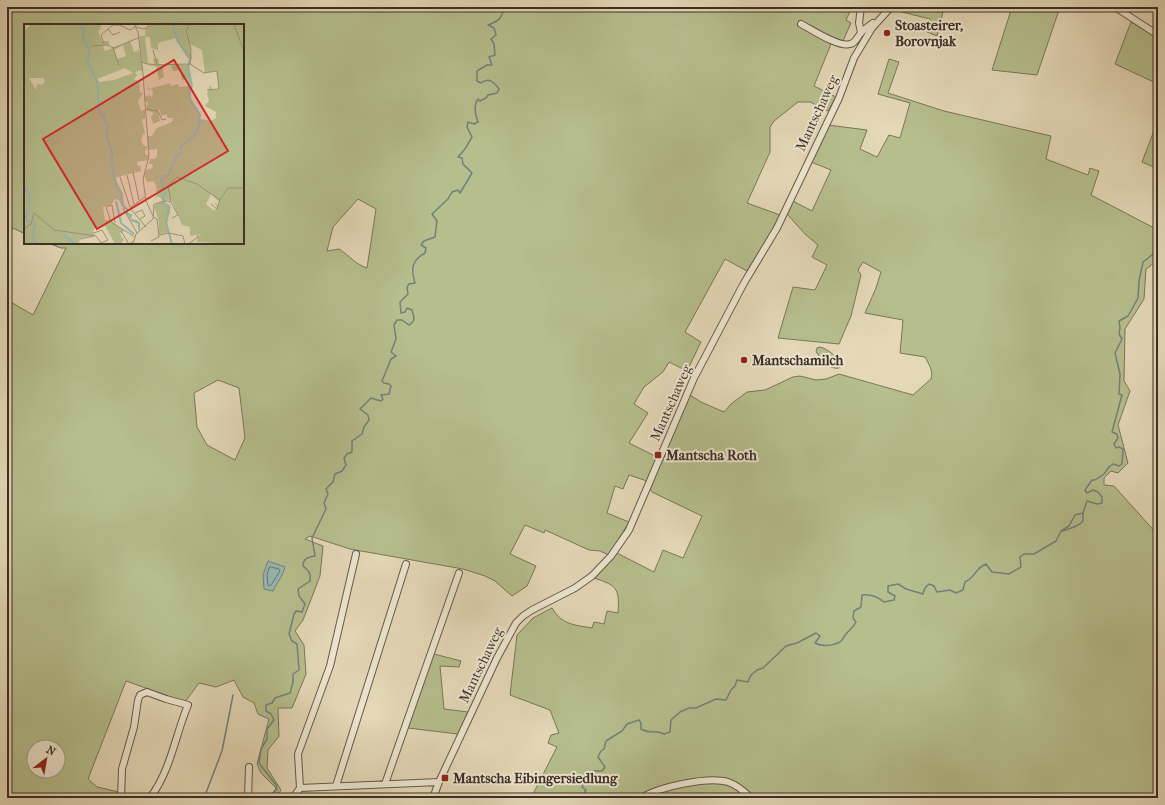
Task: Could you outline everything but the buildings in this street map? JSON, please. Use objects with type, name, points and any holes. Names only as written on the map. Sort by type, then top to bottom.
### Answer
[{"type":"street","points":[[861,7],[859,23],[861,32]]},
{"type":"street","name":"Mantschaweg","points":[[433,798],[438,782],[497,658],[516,623],[532,610],[575,588],[592,576],[611,556],[629,530],[694,378],[744,283],[777,228],[839,98],[854,58],[872,28],[891,7]]},
{"type":"street","points":[[1115,7],[1158,35]]},
{"type":"street","points":[[801,24],[842,44],[850,44],[855,41],[861,32],[883,15]]},
{"type":"street","points":[[854,58],[855,41]]},
{"type":"street","points":[[296,798],[295,795],[300,788],[298,754],[330,666],[356,554]]},
{"type":"street","points":[[336,786],[406,564]]},
{"type":"street","points":[[385,784],[459,573]]},
{"type":"street","points":[[121,798],[122,769],[134,727],[138,700],[142,693],[147,692],[188,705],[171,758],[159,786],[150,798]]},
{"type":"street","points":[[248,798],[249,767]]},
{"type":"street","points":[[641,798],[650,793],[686,783],[705,780],[727,781],[751,798]]},
{"type":"street","points":[[300,788],[438,782]]},
{"type":"green space","points":[[7,7],[852,7],[846,20],[851,23],[843,41],[833,39],[814,86],[836,97],[828,111],[810,102],[798,102],[774,121],[770,127],[770,152],[747,203],[780,215],[776,225],[747,271],[725,259],[685,332],[701,342],[687,371],[669,362],[663,372],[644,387],[634,404],[648,413],[629,443],[657,457],[647,481],[629,475],[623,489],[615,486],[607,513],[629,522],[609,555],[600,551],[589,550],[545,530],[544,533],[525,525],[510,554],[536,566],[527,586],[512,596],[495,581],[463,569],[350,549],[310,536],[305,539],[323,546],[320,576],[303,620],[295,631],[304,645],[306,674],[292,708],[278,708],[279,736],[268,750],[267,768],[281,790],[276,798],[268,798],[276,788],[261,773],[257,764],[269,719],[258,714],[254,703],[243,697],[234,680],[216,687],[199,683],[185,702],[126,681],[88,779],[97,787],[119,792],[119,798],[46,798],[7,794],[7,294],[9,301],[33,315],[66,248],[61,248],[51,244],[244,244],[244,24],[24,24],[24,234],[13,228],[7,237]],"holes":[[[358,199],[376,209],[367,268],[356,262],[339,249],[327,251],[333,227]],[[218,380],[239,388],[245,438],[235,460],[207,445],[197,427],[194,393]]]},
{"type":"green space","points":[[894,7],[944,8],[937,36],[927,32],[930,19],[894,10],[892,9]]},
{"type":"green space","points":[[1012,7],[1060,7],[1037,75],[992,70]]},
{"type":"green space","points":[[1131,22],[1158,37],[1158,84],[1115,64]]},
{"type":"green space","points":[[889,59],[899,62],[888,93],[944,111],[1051,136],[1046,159],[1088,175],[1090,168],[1099,171],[1091,195],[1158,230],[1159,247],[1157,257],[1155,261],[1146,269],[1144,299],[1125,329],[1124,381],[1130,391],[1118,425],[1128,463],[1118,473],[1111,471],[1104,478],[1104,485],[1114,486],[1158,535],[1158,798],[531,798],[557,747],[548,743],[551,735],[559,733],[550,710],[510,695],[517,635],[533,618],[552,608],[560,618],[569,623],[592,628],[594,622],[604,624],[607,611],[618,613],[618,598],[615,589],[607,583],[594,578],[617,553],[654,572],[663,550],[683,558],[702,516],[652,492],[650,489],[690,395],[701,402],[724,412],[731,404],[747,392],[765,390],[793,377],[800,376],[816,380],[826,379],[839,374],[913,395],[931,379],[931,370],[925,357],[900,353],[903,320],[865,313],[881,272],[863,262],[858,270],[861,275],[851,316],[839,344],[778,338],[793,287],[815,290],[827,265],[812,257],[818,245],[805,234],[787,214],[793,201],[812,211],[831,170],[811,162],[828,125],[867,130],[860,149],[877,157],[889,135],[900,138],[910,103],[878,94]]},
{"type":"green space","points":[[1158,120],[1158,169],[1142,162]]},
{"type":"green space","points":[[820,347],[829,351],[836,358],[840,363],[839,368],[829,366],[820,358],[816,351],[817,348]]},
{"type":"green space","points":[[434,654],[461,661],[459,667],[440,666],[444,709],[468,712],[458,734],[408,728],[432,655]]},
{"type":"water","points":[[268,561],[285,567],[273,591],[264,589],[263,575]]},
{"type":"waterway","points":[[268,798],[277,789],[276,785],[259,763],[261,749],[267,739],[267,729],[274,720],[271,714],[266,711],[266,705],[272,703],[275,698],[290,693],[293,682],[293,674],[299,670],[297,644],[292,641],[289,634],[294,614],[296,611],[302,612],[305,604],[299,596],[298,589],[310,581],[310,574],[303,566],[303,563],[307,558],[315,556],[312,538],[326,509],[324,503],[328,494],[326,489],[333,482],[335,474],[342,471],[346,465],[344,458],[347,454],[352,452],[352,441],[362,434],[364,427],[369,420],[368,415],[360,409],[371,398],[381,401],[383,399],[381,395],[389,394],[391,386],[382,381],[391,359],[396,356],[391,352],[396,339],[394,325],[397,320],[402,320],[409,325],[414,320],[412,310],[407,308],[405,312],[401,313],[400,302],[408,294],[407,287],[409,284],[415,283],[413,266],[417,259],[425,253],[426,248],[421,245],[424,241],[435,237],[437,221],[432,214],[448,199],[452,192],[458,190],[460,193],[472,173],[463,164],[462,158],[458,157],[472,137],[467,127],[468,122],[474,124],[478,122],[475,110],[475,104],[478,99],[480,101],[488,95],[497,93],[499,89],[489,80],[481,83],[477,81],[477,71],[487,65],[492,65],[489,57],[495,55],[494,44],[491,39],[496,35],[494,28],[488,25],[500,19],[505,7]]},
{"type":"waterway","points":[[581,798],[586,790],[582,787],[583,784],[593,778],[593,771],[602,771],[605,767],[598,757],[604,749],[606,741],[622,731],[627,724],[639,720],[641,723],[641,729],[644,731],[664,734],[670,732],[671,720],[680,712],[689,708],[696,708],[716,699],[726,700],[737,680],[748,682],[751,675],[757,670],[763,668],[786,646],[797,643],[816,633],[820,636],[815,643],[828,646],[840,642],[856,622],[853,618],[854,611],[861,607],[862,595],[874,596],[884,602],[894,600],[895,596],[888,592],[888,586],[898,584],[906,589],[923,594],[925,588],[929,584],[934,586],[937,592],[950,590],[956,593],[963,590],[965,582],[969,580],[979,568],[986,564],[992,572],[1009,574],[1021,567],[1020,557],[1024,554],[1034,554],[1056,541],[1061,531],[1069,526],[1075,515],[1083,513],[1087,501],[1097,504],[1102,503],[1102,497],[1098,492],[1093,490],[1087,493],[1085,490],[1092,480],[1095,480],[1104,474],[1113,464],[1119,466],[1122,464],[1123,449],[1119,447],[1116,448],[1114,444],[1118,438],[1117,434],[1112,432],[1122,395],[1119,394],[1120,374],[1115,353],[1122,339],[1119,334],[1119,321],[1128,316],[1138,298],[1139,281],[1143,262],[1152,255],[1158,247]]},
{"type":"waterway","points":[[1062,531],[1079,525],[1083,521],[1083,513]]},
{"type":"waterway","points":[[204,798],[222,751],[233,695]]},
{"type":"place","name":"Stoasteirer, Borovnjak","points":[[887,33]]},
{"type":"place","name":"Mantschamilch","points":[[744,360]]},
{"type":"place","name":"Mantscha Roth","points":[[658,455]]},
{"type":"place","name":"Mantscha Eibingersiedlung","points":[[445,778]]}]
